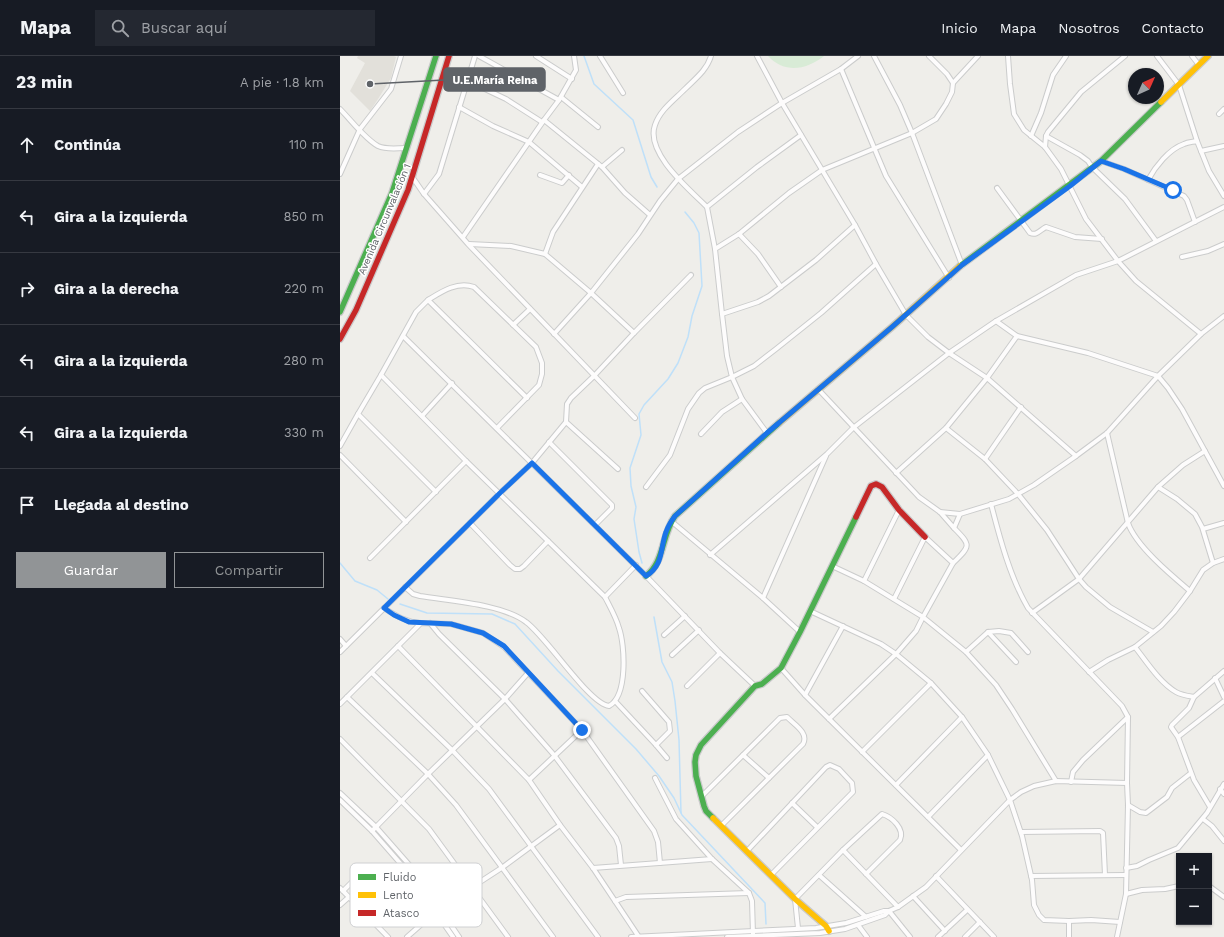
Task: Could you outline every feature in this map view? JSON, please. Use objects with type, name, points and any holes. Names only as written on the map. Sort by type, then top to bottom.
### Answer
[{"type":"street","points":[[340,174],[360,130],[391,88],[401,56]]},
{"type":"street","name":"Avenida Circunvalación 1","points":[[340,312],[392,193],[436,56]]},
{"type":"street","name":"Avenida Circunvalación 1","points":[[340,339],[356,310],[413,178],[449,56]]},
{"type":"street","points":[[424,194],[439,174],[475,56]]},
{"type":"street","points":[[478,56],[560,99],[598,127]]},
{"type":"street","points":[[536,56],[572,79]]},
{"type":"street","points":[[462,237],[560,99],[576,70],[574,56]]},
{"type":"street","points":[[600,56],[623,94]]},
{"type":"street","points":[[711,56],[702,73],[665,109],[659,117],[654,126],[654,137],[658,151],[670,170],[707,207],[716,248],[727,356],[732,377],[742,399],[767,433]]},
{"type":"street","points":[[756,56],[906,315],[928,337],[949,354],[987,378],[1076,456]]},
{"type":"street","points":[[554,334],[591,293],[638,234],[650,215],[678,179],[738,132],[782,103],[841,69],[858,56]]},
{"type":"street","points":[[874,56],[900,105],[912,133],[962,265]]},
{"type":"street","points":[[929,56],[947,74],[953,83]]},
{"type":"street","points":[[716,248],[739,234],[789,193],[822,170],[912,133],[936,119],[952,92],[953,83],[978,56]]},
{"type":"street","points":[[1008,56],[1014,114],[1024,130],[1045,147],[1061,170],[1086,219],[1118,261],[1136,281],[1201,334]]},
{"type":"street","points":[[1031,136],[1041,113],[1053,74],[1066,56]]},
{"type":"street","points":[[1045,147],[1046,136],[1082,92],[1125,56]]},
{"type":"street","points":[[1156,56],[1179,85],[1197,142],[1210,171],[1224,196]]},
{"type":"street","points":[[1192,56],[1199,65]]},
{"type":"street","points":[[646,576],[654,571],[658,564],[666,530],[675,516],[767,433],[949,278],[962,265],[1070,186],[1101,161],[1208,56]]},
{"type":"street","points":[[841,69],[886,176],[949,278]]},
{"type":"street","points":[[468,81],[506,99],[543,121],[600,166],[650,215]]},
{"type":"street","points":[[459,107],[493,126],[529,142],[582,187]]},
{"type":"street","points":[[340,109],[378,146],[387,148],[406,148]]},
{"type":"street","points":[[1219,114],[1224,109]]},
{"type":"street","points":[[707,207],[757,167],[801,135]]},
{"type":"street","points":[[1046,136],[1088,161],[1092,167],[1124,199],[1156,241]]},
{"type":"street","points":[[1148,180],[1153,169],[1166,156],[1183,144],[1197,142]]},
{"type":"street","points":[[1201,151],[1224,146]]},
{"type":"street","points":[[545,254],[553,232],[582,187],[600,166],[622,150]]},
{"type":"street","points":[[1101,161],[1124,169],[1184,196],[1187,200],[1195,222]]},
{"type":"street","points":[[540,175],[562,183],[569,175]]},
{"type":"street","points":[[413,178],[424,194],[468,244],[635,418]]},
{"type":"street","points":[[1220,188],[1224,184]]},
{"type":"street","points":[[997,188],[1021,222],[1030,233],[1034,235],[1038,234],[1046,227],[1075,237],[1102,239]]},
{"type":"street","points":[[710,555],[827,454],[853,428],[949,354],[996,321],[1076,275],[1118,261],[1224,207]]},
{"type":"street","points":[[722,314],[758,302],[769,296],[816,260],[855,225]]},
{"type":"street","points":[[739,234],[758,254],[781,287]]},
{"type":"street","points":[[468,244],[511,246],[545,254],[591,293],[634,333]]},
{"type":"street","points":[[1182,257],[1208,251],[1224,244]]},
{"type":"street","points":[[646,487],[670,455],[688,409],[704,388],[732,377],[754,366],[821,313],[876,264]]},
{"type":"street","points":[[340,652],[532,463],[566,422],[567,404],[571,398],[691,275]]},
{"type":"street","points":[[340,446],[416,312],[428,300],[446,289],[469,285],[474,286],[536,347],[542,363],[542,374],[539,385],[497,428]]},
{"type":"street","points":[[428,300],[527,398]]},
{"type":"street","points":[[513,325],[530,309]]},
{"type":"street","points":[[940,512],[960,514],[1009,499],[1034,485],[1107,433],[1158,376],[1201,334],[1224,316]]},
{"type":"street","points":[[996,321],[1017,336],[1088,353],[1158,376],[1182,409],[1224,486]]},
{"type":"street","points":[[403,336],[636,565],[720,653],[755,686]]},
{"type":"street","points":[[896,473],[946,428],[987,378],[1017,336]]},
{"type":"street","points":[[381,375],[466,461],[605,597],[619,627],[624,648],[620,692],[611,705],[606,706],[595,698],[548,643],[520,618],[493,608],[420,596],[413,594],[405,587]]},
{"type":"street","points":[[422,416],[452,383]]},
{"type":"street","points":[[818,390],[919,497],[940,512],[964,539],[966,544],[965,551],[953,563],[916,631],[896,654],[829,719]]},
{"type":"street","points":[[701,434],[722,412],[742,399]]},
{"type":"street","points":[[985,459],[1021,407]]},
{"type":"street","points":[[358,414],[436,492]]},
{"type":"street","points":[[566,422],[618,469]]},
{"type":"street","points":[[946,428],[985,459],[1018,494],[1047,530],[1086,587],[1110,608],[1153,632]]},
{"type":"street","points":[[1107,433],[1131,533],[1152,556],[1190,592]]},
{"type":"street","points":[[549,442],[612,505],[612,508],[595,525]]},
{"type":"street","points":[[1032,613],[1080,579],[1158,487],[1183,465],[1205,451]]},
{"type":"street","points":[[763,598],[827,454]]},
{"type":"street","points":[[340,455],[406,522]]},
{"type":"street","points":[[370,558],[466,461]]},
{"type":"street","points":[[827,929],[706,811],[701,802],[696,771],[696,756],[702,745],[755,686],[762,684],[781,668],[871,486],[876,484],[882,487],[899,510],[953,563]]},
{"type":"street","points":[[1158,487],[1177,499],[1195,514],[1203,529],[1213,563]]},
{"type":"street","points":[[991,504],[1001,543],[1021,596],[1028,608],[1122,706],[1128,717],[1126,894],[1117,937]]},
{"type":"street","points":[[864,581],[899,510]]},
{"type":"street","points":[[954,528],[960,514]]},
{"type":"street","points":[[671,521],[763,598],[800,632]]},
{"type":"street","points":[[470,523],[510,565],[516,569],[520,569],[524,566],[548,541]]},
{"type":"street","points":[[1203,529],[1224,523]]},
{"type":"street","points":[[894,599],[925,537]]},
{"type":"street","points":[[1089,672],[1108,660],[1135,647],[1153,632],[1174,612],[1190,592],[1203,570],[1213,563],[1224,559]]},
{"type":"street","points":[[605,597],[636,565]]},
{"type":"street","points":[[832,566],[864,581],[924,617],[966,652],[996,685],[1056,781]]},
{"type":"street","points":[[384,608],[394,615],[409,622],[451,624],[483,633],[504,646],[582,730],[654,831],[658,842],[660,863]]},
{"type":"street","points":[[810,611],[881,644],[896,654],[931,683],[962,717],[988,755],[1010,800],[1021,832],[1031,876],[1034,905],[1039,915],[1044,920],[1069,922],[1091,920],[1120,922]]},
{"type":"street","points":[[664,635],[685,616]]},
{"type":"street","points":[[340,704],[421,623]]},
{"type":"street","points":[[430,623],[439,634],[504,699],[554,755],[616,838],[619,846],[621,865]]},
{"type":"street","points":[[805,695],[843,626]]},
{"type":"street","points":[[672,655],[699,630]]},
{"type":"street","points":[[966,652],[988,632],[999,631],[1011,633],[1028,652]]},
{"type":"street","points":[[988,632],[1016,662]]},
{"type":"street","points":[[340,639],[346,646]]},
{"type":"street","points":[[398,646],[477,725],[529,780],[560,825],[593,868],[639,936]]},
{"type":"street","points":[[1135,647],[1166,685],[1176,692],[1194,697]]},
{"type":"street","points":[[686,686],[720,653]]},
{"type":"street","points":[[781,668],[805,695],[961,850]]},
{"type":"street","points":[[1210,807],[1194,780],[1178,737],[1171,726],[1189,708],[1194,697],[1224,671]]},
{"type":"street","points":[[372,673],[452,750],[489,790],[598,937]]},
{"type":"street","points":[[372,831],[528,673]]},
{"type":"street","points":[[1215,678],[1224,696]]},
{"type":"street","points":[[862,752],[931,683]]},
{"type":"street","points":[[642,691],[670,725],[670,731],[656,745]]},
{"type":"street","points":[[347,697],[428,774],[456,805],[553,937]]},
{"type":"street","points":[[615,701],[667,758]]},
{"type":"street","points":[[1178,737],[1224,701]]},
{"type":"street","points":[[701,797],[780,718],[787,717],[804,734],[805,740],[803,744],[721,826]]},
{"type":"street","points":[[896,785],[962,717]]},
{"type":"street","points":[[1071,782],[1073,772],[1083,760],[1128,717]]},
{"type":"street","points":[[529,780],[582,730]]},
{"type":"street","points":[[340,739],[429,829],[454,863]]},
{"type":"street","points":[[743,755],[769,778]]},
{"type":"street","points":[[928,817],[988,755]]},
{"type":"street","points":[[747,851],[826,766],[830,765],[839,769],[852,783],[853,792],[817,827],[772,875]]},
{"type":"street","points":[[1128,804],[1140,812],[1146,813],[1167,797],[1172,788],[1191,773]]},
{"type":"street","points":[[655,778],[676,819],[712,859],[749,893],[752,901],[753,932],[751,937]]},
{"type":"street","points":[[727,937],[821,935],[827,929],[846,923],[885,915],[926,887],[1010,800],[1021,792],[1034,786],[1056,781],[1127,783]]},
{"type":"street","points":[[1126,868],[1137,866],[1178,848],[1203,818],[1224,784]]},
{"type":"street","points":[[1220,789],[1224,794]]},
{"type":"street","points":[[340,793],[376,827],[408,863]]},
{"type":"street","points":[[340,800],[372,831],[400,863]]},
{"type":"street","points":[[792,802],[817,827]]},
{"type":"street","points":[[795,899],[843,850],[882,814],[899,827],[902,836],[900,840],[866,874]]},
{"type":"street","points":[[1203,818],[1212,826],[1224,841]]},
{"type":"street","points":[[482,881],[560,825]]},
{"type":"street","points":[[1021,832],[1100,830],[1103,833],[1105,875]]},
{"type":"street","points":[[843,850],[898,907]]},
{"type":"street","points":[[593,868],[712,859]]},
{"type":"street","points":[[819,875],[867,919]]},
{"type":"street","points":[[1031,876],[1126,875]]},
{"type":"street","points":[[936,876],[994,937]]},
{"type":"street","points":[[340,905],[349,897],[341,889],[350,881]]},
{"type":"street","points":[[1126,894],[1142,890],[1176,887]]},
{"type":"street","points":[[1212,888],[1224,897]]},
{"type":"street","points":[[615,901],[626,898],[749,893]]},
{"type":"street","points":[[913,896],[945,931]]},
{"type":"street","points":[[795,899],[798,928]]},
{"type":"street","points":[[482,901],[508,937]]},
{"type":"street","points":[[938,937],[967,910]]},
{"type":"street","points":[[889,911],[910,937]]},
{"type":"street","points":[[631,937],[753,932],[772,935],[798,928],[845,929],[858,925],[867,919]]},
{"type":"street","points":[[965,937],[980,922]]},
{"type":"street","points":[[1069,922],[1069,937]]},
{"type":"street","points":[[858,925],[867,937]]},
{"type":"street","points":[[378,927],[388,937]]},
{"type":"street","points":[[407,937],[419,927]]},
{"type":"street","points":[[446,927],[453,937]]},
{"type":"street","points":[[452,927],[459,937]]},
{"type":"street","points":[[816,928],[821,935]]},
{"type":"shaded area","points":[[358,56],[396,57],[391,78],[370,111],[350,91],[365,63],[357,58]]},
{"type":"green space","points":[[768,56],[824,56],[803,67],[788,68],[781,66]]},
{"type":"waterway","points":[[584,56],[594,84],[633,120],[651,177],[657,187]]},
{"type":"waterway","points":[[642,563],[634,519],[636,507],[631,486],[630,468],[641,435],[639,414],[644,405],[668,379],[678,363],[688,337],[692,316],[702,286],[699,233],[694,223],[685,212]]},
{"type":"waterway","points":[[340,563],[355,581],[377,590],[388,599]]},
{"type":"waterway","points":[[400,604],[427,613],[492,614],[515,624],[558,671],[636,749],[659,776],[674,798],[682,815],[765,903],[766,924]]},
{"type":"waterway","points":[[654,617],[662,662],[672,682],[675,701],[679,740],[681,813]]},
{"type":"traffic: fast","points":[[340,312],[392,193],[436,56]]},
{"type":"traffic: fast","points":[[960,266],[1101,161],[1159,104]]},
{"type":"traffic: fast","points":[[646,576],[657,563],[667,532],[675,516],[779,423]]},
{"type":"traffic: fast","points":[[713,818],[706,811],[704,806],[696,776],[696,755],[701,745],[755,686],[762,684],[781,668],[856,517]]},
{"type":"traffic: slow","points":[[1164,99],[1208,56]]},
{"type":"traffic: slow","points":[[779,423],[892,327],[960,266]]},
{"type":"traffic: slow","points":[[713,818],[795,899],[826,926],[829,931]]},
{"type":"traffic: jam","points":[[340,339],[356,310],[408,190],[449,56]]},
{"type":"traffic: jam","points":[[856,517],[871,486],[876,484],[882,487],[899,510],[925,537]]},
{"type":"place","name":"U.E.María Reina","points":[[370,84]]},
{"type":"route","points":[[582,730],[504,646],[483,633],[451,624],[409,622],[394,615],[384,608],[532,463],[646,576],[654,571],[658,564],[666,530],[675,516],[767,433],[949,278],[962,265],[1046,202],[1070,186],[1092,167],[1101,161],[1173,190]]}]
